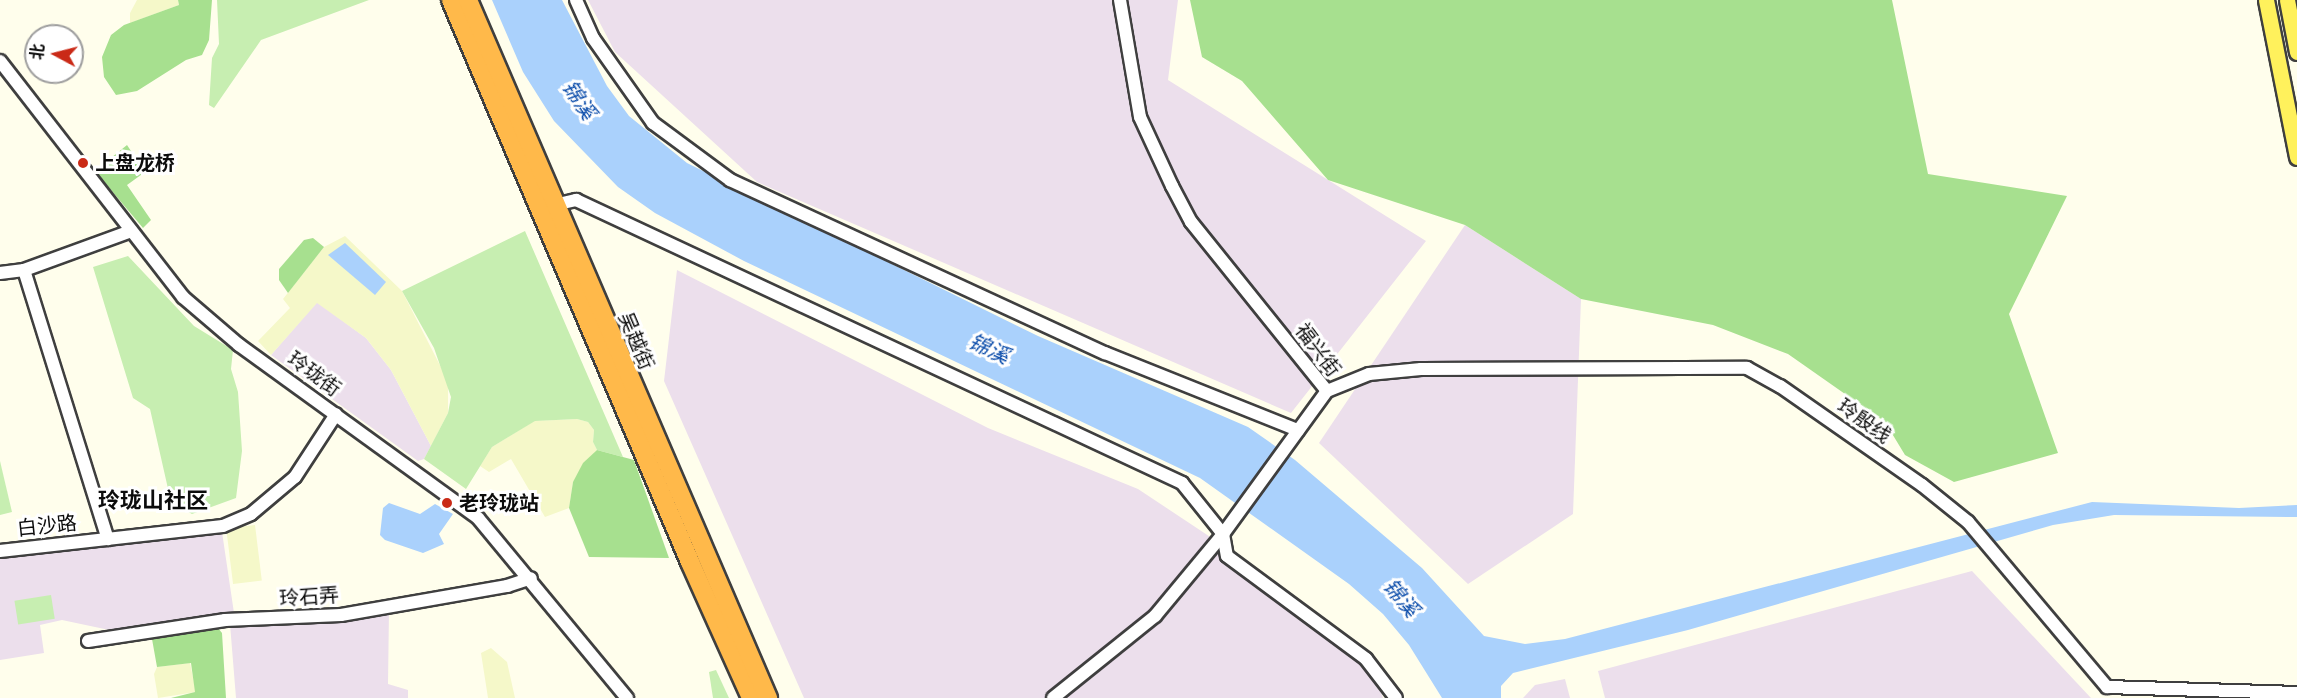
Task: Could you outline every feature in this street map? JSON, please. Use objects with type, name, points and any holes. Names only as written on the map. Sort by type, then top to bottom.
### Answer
[{"type":"highway","name":"吴越街","points":[[451,0],[690,562],[751,698]]},
{"type":"highway","name":"吴越街","points":[[468,0],[554,205],[768,698]]},
{"type":"main road","points":[[2266,0],[2297,157]]},
{"type":"main road","points":[[2287,0],[2297,52]]},
{"type":"street","points":[[576,0],[593,38],[653,123],[730,180],[1105,353],[1298,430]]},
{"type":"street","name":"福兴街","points":[[1053,698],[1155,616],[1223,534],[1327,391],[1191,222],[1140,117],[1120,0]]},
{"type":"street","name":"玲珑街","points":[[0,61],[183,297],[239,345],[478,518],[531,579],[627,698]]},
{"type":"street","points":[[554,205],[576,200],[1182,483],[1223,534],[1227,556],[1366,659],[1396,698]]},
{"type":"street","points":[[0,273],[24,270],[131,231]]},
{"type":"street","points":[[24,270],[108,539]]},
{"type":"street","name":"玲殷线","points":[[1327,391],[1369,374],[1421,369],[1747,368],[1799,399],[1968,522],[1989,550],[2107,687],[2219,694],[2297,693]]},
{"type":"street","name":"白沙路","points":[[0,551],[223,526],[251,514],[295,477],[336,414]]},
{"type":"street","name":"玲石弄","points":[[88,641],[225,620],[341,615],[507,586],[531,579]]},
{"type":"shaded area","points":[[588,0],[1178,0],[1168,80],[1426,241],[1291,413],[757,182],[615,52]]},
{"type":"shaded area","points":[[1465,225],[1581,299],[1573,514],[1468,584],[1319,443]]},
{"type":"shaded area","points":[[677,270],[988,428],[1138,489],[1260,570],[1376,677],[1383,698],[804,698],[664,381]]},
{"type":"shaded area","points":[[317,302],[366,338],[391,370],[431,446],[424,459],[418,461],[271,355]]},
{"type":"shaded area","points":[[222,532],[234,613],[114,631],[62,620],[40,625],[44,653],[0,660],[0,556]]},
{"type":"shaded area","points":[[1972,571],[2091,698],[1605,698],[1598,671]]},
{"type":"shaded area","points":[[389,610],[388,684],[408,690],[408,698],[236,698],[230,624],[318,622]]},
{"type":"shaded area","points":[[1565,679],[1570,698],[1523,698],[1535,685]]},
{"type":"green space","points":[[137,0],[178,0],[179,5],[130,23],[130,13]]},
{"type":"green space","points":[[178,0],[212,0],[209,40],[202,55],[186,60],[137,91],[116,95],[104,77],[102,57],[111,35],[124,25],[179,5]]},
{"type":"green space","points":[[217,0],[369,0],[261,40],[214,108],[209,105],[212,58],[219,44]]},
{"type":"green space","points":[[1190,0],[1892,0],[1928,174],[2067,196],[2009,314],[2058,453],[1954,482],[1905,455],[1885,422],[1788,354],[1713,325],[1581,299],[1465,225],[1328,180],[1242,81],[1202,57]]},
{"type":"green space","points":[[127,145],[145,172],[127,185],[151,220],[143,228],[95,171]]},
{"type":"green space","points":[[525,231],[623,457],[597,450],[593,442],[594,430],[588,422],[577,419],[535,421],[492,447],[466,489],[424,459],[448,413],[451,397],[434,348],[402,291]]},
{"type":"green space","points":[[345,236],[402,291],[448,381],[448,413],[431,446],[391,370],[366,338],[317,303],[271,355],[258,341],[290,308],[283,299],[324,247]]},
{"type":"green space","points":[[313,238],[324,247],[288,293],[279,280],[279,269],[304,240]]},
{"type":"green space","points":[[128,256],[194,326],[233,350],[231,369],[238,392],[242,451],[236,498],[192,514],[171,502],[150,409],[133,398],[93,267]]},
{"type":"green space","points":[[577,419],[588,422],[594,430],[593,442],[597,450],[573,482],[569,508],[545,517],[511,459],[489,472],[480,466],[492,447],[534,421]]},
{"type":"green space","points":[[597,450],[634,460],[669,558],[589,557],[569,508],[573,482],[583,463]]},
{"type":"green space","points":[[0,461],[12,512],[0,515]]},
{"type":"green space","points":[[255,525],[262,581],[233,584],[226,529]]},
{"type":"green space","points":[[51,595],[55,619],[18,624],[14,601]]},
{"type":"green space","points":[[218,628],[222,633],[226,698],[171,698],[195,692],[191,663],[157,667],[152,639]]},
{"type":"green space","points":[[491,648],[507,662],[515,698],[488,698],[481,653]]},
{"type":"green space","points":[[190,663],[196,692],[158,698],[154,674],[157,667]]},
{"type":"green space","points":[[716,670],[729,698],[713,698],[709,672]]},
{"type":"water","name":"锦溪","points":[[492,0],[562,0],[607,86],[629,116],[687,163],[1038,336],[1248,427],[1295,460],[1422,568],[1484,636],[1525,644],[1565,639],[2092,502],[2239,508],[2297,505],[2297,517],[2114,515],[2053,525],[1688,630],[1513,673],[1501,686],[1501,698],[1442,698],[1409,645],[1383,614],[1349,584],[1200,478],[744,261],[655,213],[618,187],[554,121],[523,72]]},
{"type":"water","points":[[345,243],[386,282],[375,295],[328,255]]},
{"type":"water","points":[[389,503],[420,514],[435,504],[453,514],[439,534],[444,544],[423,553],[385,540],[380,535],[383,508]]},
{"type":"place","name":"上盘龙桥","points":[[83,163]]},
{"type":"place","name":"老玲珑站","points":[[447,503]]},
{"type":"district","name":"玲珑山社区","points":[[153,501]]}]
